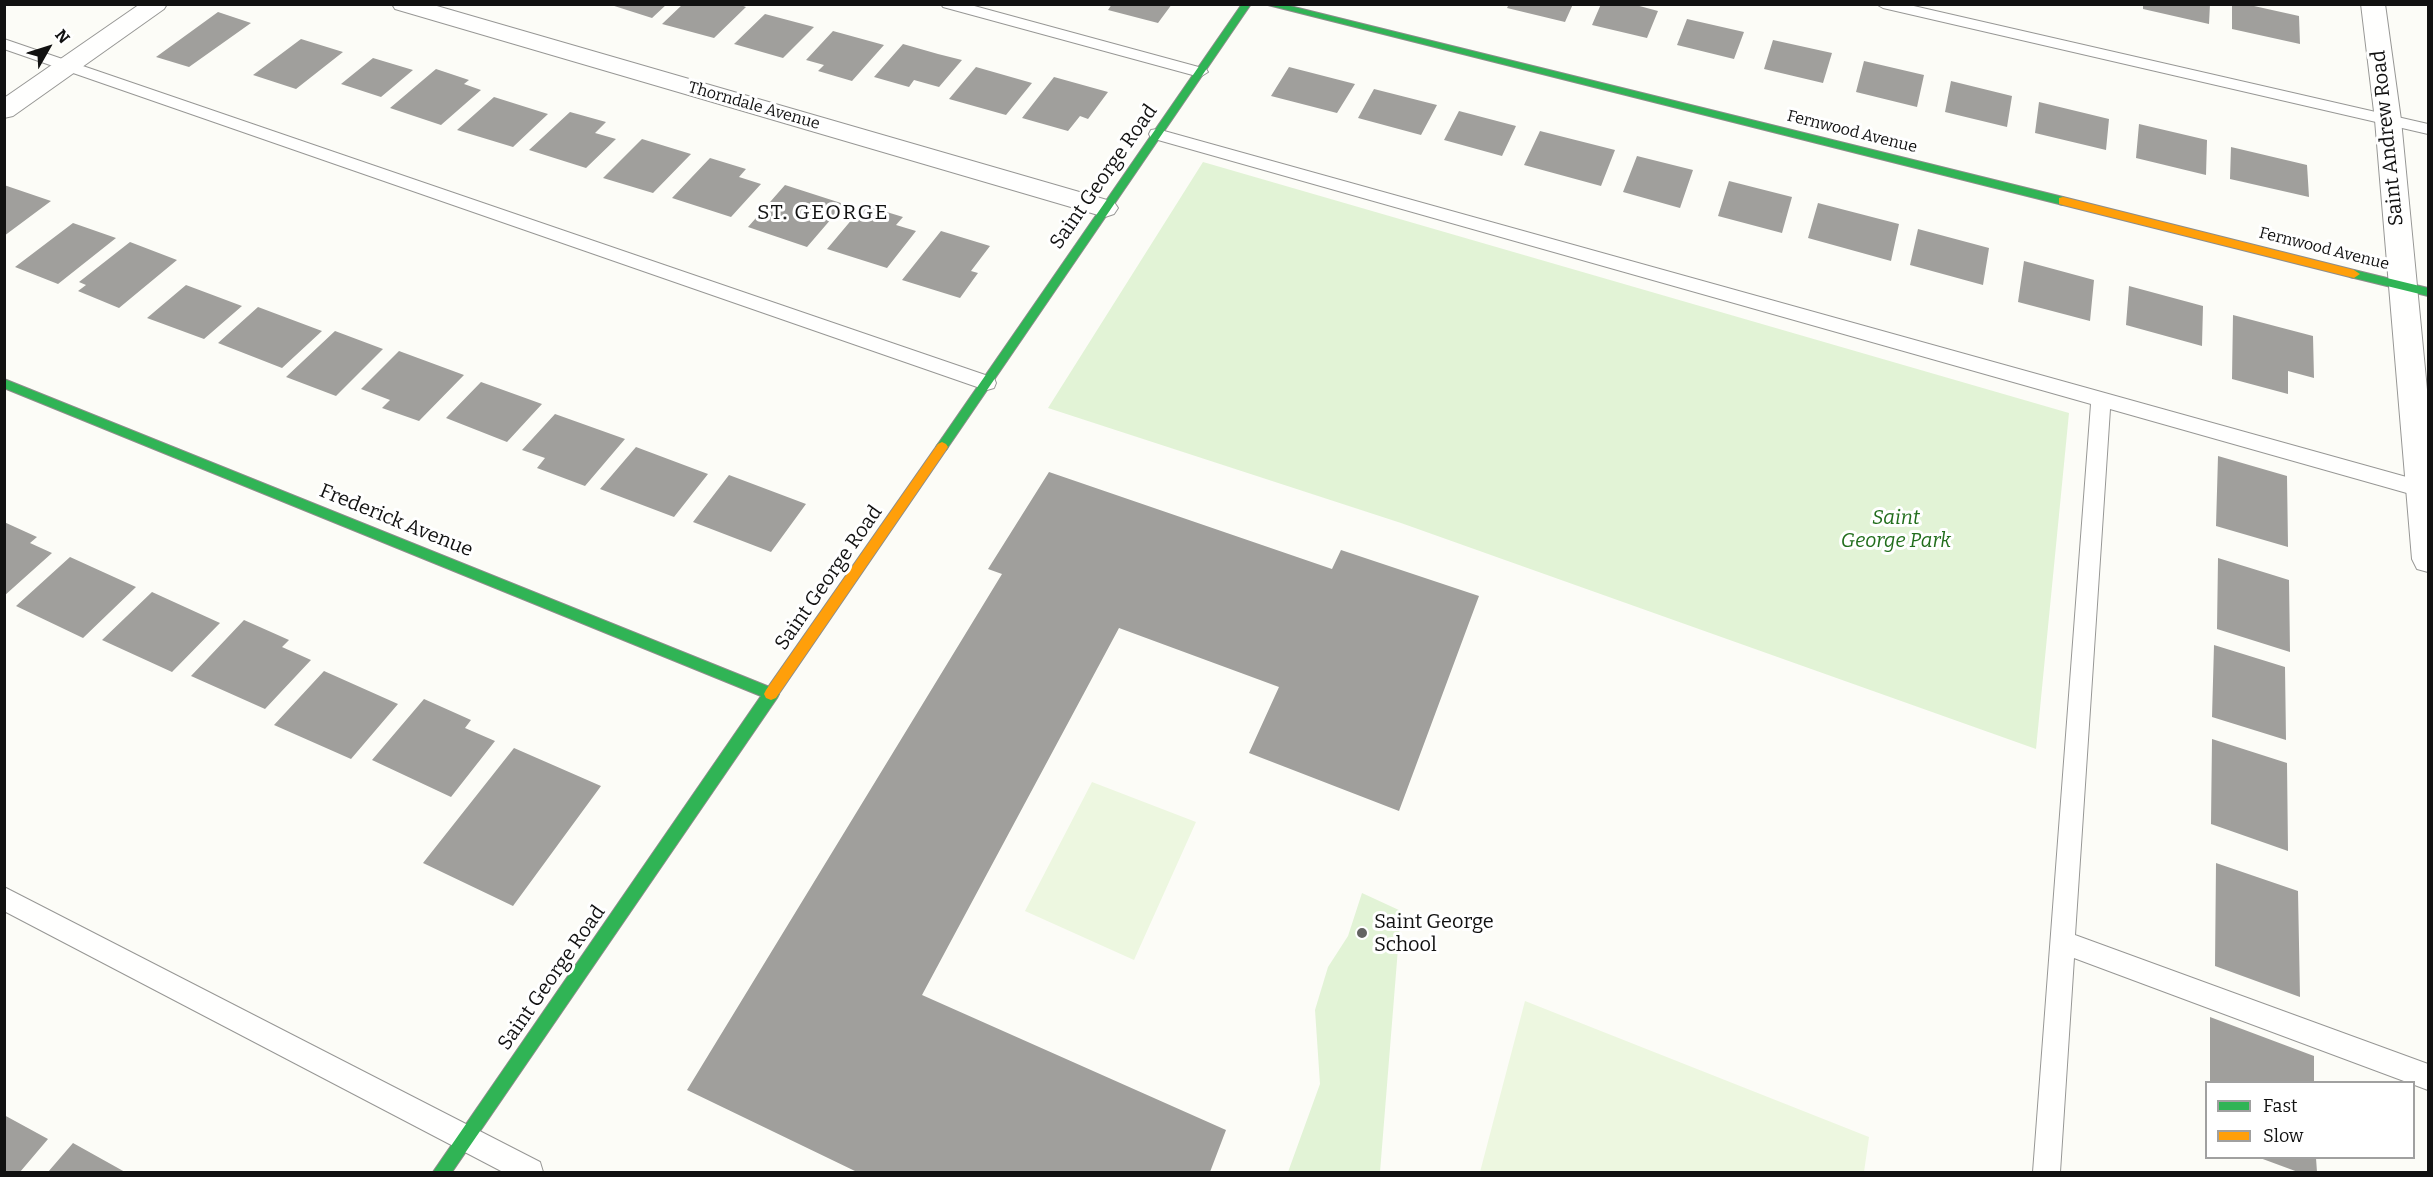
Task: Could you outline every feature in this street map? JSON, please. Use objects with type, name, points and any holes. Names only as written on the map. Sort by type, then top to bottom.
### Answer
[{"type":"street","points":[[4,110],[156,4]]},
{"type":"street","name":"Thorndale Avenue","points":[[403,4],[1105,208]]},
{"type":"street","name":"Saint George Road","points":[[442,1173],[1246,4]]},
{"type":"street","name":"Fernwood Avenue","points":[[1268,4],[2416,289]]},
{"type":"street","name":"Saint Andrew Road","points":[[2373,4],[2388,120],[2416,289],[2428,559]]},
{"type":"street","name":"Frederick Avenue","points":[[4,383],[772,694]]},
{"type":"lane","points":[[948,4],[1200,72]]},
{"type":"lane","points":[[1883,4],[2428,129]]},
{"type":"lane","points":[[4,44],[987,383]]},
{"type":"lane","points":[[1157,134],[2426,490]]},
{"type":"lane","points":[[2046,1173],[2101,399]]},
{"type":"lane","points":[[4,898],[530,1173]]},
{"type":"lane","points":[[2062,942],[2428,1077]]},
{"type":"green space","name":"Saint George Park","points":[[1203,162],[2069,413],[2036,749],[1401,523],[1048,408]]},
{"type":"green space","points":[[1092,782],[1196,822],[1134,960],[1025,911]]},
{"type":"green space","points":[[1362,893],[1401,911],[1380,1172],[1288,1172],[1320,1084],[1315,1010],[1328,967],[1348,936]]},
{"type":"green space","points":[[1525,1001],[1869,1137],[1864,1172],[1480,1172]]},
{"type":"building","points":[[608,4],[667,4],[652,18]]},
{"type":"building","points":[[683,4],[738,4],[746,7],[714,38],[662,24]]},
{"type":"building","points":[[1112,4],[1172,4],[1158,23],[1108,10]]},
{"type":"building","points":[[1509,4],[1573,4],[1565,22],[1507,8]]},
{"type":"building","points":[[1601,4],[1632,4],[1658,11],[1647,38],[1592,25]]},
{"type":"building","points":[[2143,4],[2210,4],[2209,24],[2143,9]]},
{"type":"building","points":[[2232,4],[2245,4],[2299,16],[2300,44],[2232,29]]},
{"type":"building","points":[[218,12],[251,23],[189,67],[156,57]]},
{"type":"building","points":[[765,14],[814,27],[783,58],[734,44]]},
{"type":"building","points":[[1687,19],[1744,32],[1734,59],[1677,45]]},
{"type":"building","points":[[833,31],[884,45],[852,81],[818,71],[824,65],[806,60]]},
{"type":"building","points":[[301,39],[343,52],[296,89],[253,75]]},
{"type":"building","points":[[1773,40],[1832,53],[1823,83],[1764,69]]},
{"type":"building","points":[[903,44],[962,60],[939,87],[914,80],[909,87],[874,77]]},
{"type":"building","points":[[373,58],[413,70],[381,97],[341,84]]},
{"type":"building","points":[[1864,61],[1924,75],[1917,107],[1856,92]]},
{"type":"building","points":[[976,67],[1032,83],[1006,115],[949,99]]},
{"type":"building","points":[[1289,67],[1355,84],[1337,113],[1271,96]]},
{"type":"building","points":[[436,69],[469,80],[464,84],[481,90],[441,125],[390,108]]},
{"type":"building","points":[[1054,77],[1108,92],[1088,119],[1080,116],[1068,131],[1022,118]]},
{"type":"building","points":[[1951,81],[2012,96],[2007,127],[1945,112]]},
{"type":"building","points":[[1374,89],[1437,105],[1421,135],[1358,118]]},
{"type":"building","points":[[494,97],[548,114],[513,147],[457,130]]},
{"type":"building","points":[[2039,102],[2109,119],[2106,150],[2035,133]]},
{"type":"building","points":[[1459,111],[1516,126],[1502,156],[1444,140]]},
{"type":"building","points":[[570,112],[606,122],[595,133],[616,139],[586,168],[529,150]]},
{"type":"building","points":[[2139,124],[2207,140],[2206,175],[2136,158]]},
{"type":"building","points":[[1540,131],[1615,150],[1601,186],[1524,165]]},
{"type":"building","points":[[642,139],[691,154],[653,193],[603,178]]},
{"type":"building","points":[[2231,147],[2307,165],[2309,197],[2230,179]]},
{"type":"building","points":[[1637,156],[1693,170],[1680,208],[1623,192]]},
{"type":"building","points":[[710,158],[746,169],[739,177],[761,184],[731,217],[672,198]]},
{"type":"building","points":[[1729,181],[1792,197],[1782,233],[1718,216]]},
{"type":"building","points":[[4,185],[51,201],[4,236]]},
{"type":"building","points":[[785,185],[844,204],[807,247],[748,227]]},
{"type":"building","points":[[1818,203],[1899,224],[1891,261],[1808,238]]},
{"type":"building","points":[[864,205],[903,217],[896,225],[916,231],[887,268],[827,249]]},
{"type":"building","points":[[73,223],[116,238],[58,284],[15,267]]},
{"type":"building","points":[[1918,229],[1989,248],[1983,285],[1910,265]]},
{"type":"building","points":[[941,231],[990,246],[971,271],[978,273],[960,298],[902,280]]},
{"type":"building","points":[[130,242],[177,260],[119,308],[78,291],[86,285],[79,282]]},
{"type":"building","points":[[2024,261],[2094,280],[2090,321],[2018,302]]},
{"type":"building","points":[[186,285],[242,306],[204,339],[147,318]]},
{"type":"building","points":[[2129,286],[2203,306],[2202,346],[2126,325]]},
{"type":"building","points":[[258,307],[322,331],[282,368],[218,343]]},
{"type":"building","points":[[2233,315],[2313,336],[2314,378],[2288,371],[2288,394],[2232,379]]},
{"type":"building","points":[[335,331],[383,349],[336,396],[286,377]]},
{"type":"building","points":[[399,351],[464,375],[419,421],[382,408],[390,400],[361,389]]},
{"type":"building","points":[[481,382],[542,404],[507,442],[446,418]]},
{"type":"building","points":[[555,414],[625,439],[585,486],[537,468],[545,458],[522,450]]},
{"type":"building","points":[[636,447],[708,474],[674,517],[600,489]]},
{"type":"building","points":[[2218,456],[2287,476],[2288,547],[2216,526]]},
{"type":"building","points":[[1049,472],[1332,569],[1341,550],[1479,596],[1399,811],[1249,753],[1279,687],[1119,628],[922,995],[1226,1130],[1210,1172],[857,1172],[687,1090],[1002,574],[988,569]]},
{"type":"building","points":[[729,475],[806,504],[771,552],[693,522]]},
{"type":"building","points":[[4,522],[37,537],[30,543],[52,553],[4,596]]},
{"type":"building","points":[[70,557],[136,587],[83,638],[16,606]]},
{"type":"building","points":[[2218,558],[2289,580],[2290,652],[2217,629]]},
{"type":"building","points":[[152,592],[220,623],[172,672],[102,640]]},
{"type":"building","points":[[244,620],[289,640],[282,647],[311,660],[265,709],[191,676]]},
{"type":"building","points":[[2214,645],[2285,667],[2286,740],[2212,717]]},
{"type":"building","points":[[324,671],[398,704],[351,759],[274,725]]},
{"type":"building","points":[[424,699],[471,720],[465,728],[495,741],[451,797],[372,760]]},
{"type":"building","points":[[2212,739],[2287,763],[2288,851],[2211,824]]},
{"type":"building","points":[[514,748],[601,786],[513,906],[423,863]]},
{"type":"building","points":[[2216,863],[2298,891],[2300,997],[2215,966]]},
{"type":"building","points":[[2210,1017],[2314,1056],[2314,1081],[2210,1081]]},
{"type":"building","points":[[4,1115],[48,1139],[20,1172],[4,1172]]},
{"type":"building","points":[[73,1143],[125,1172],[48,1172]]},
{"type":"building","points":[[2263,1159],[2316,1159],[2317,1172],[2298,1172]]},
{"type":"traffic: fast","points":[[942,447],[1247,4]]},
{"type":"traffic: fast","points":[[1268,4],[2063,201]]},
{"type":"traffic: fast","points":[[2354,274],[2428,292]]},
{"type":"traffic: fast","points":[[4,383],[772,694]]},
{"type":"traffic: fast","points":[[442,1172],[771,694]]},
{"type":"traffic: slow","points":[[2063,201],[2354,274]]},
{"type":"traffic: slow","points":[[771,694],[942,447]]},
{"type":"place","name":"Saint George School","points":[[1362,933]]},
{"type":"district","name":"ST. GEORGE","points":[[823,213]]}]
